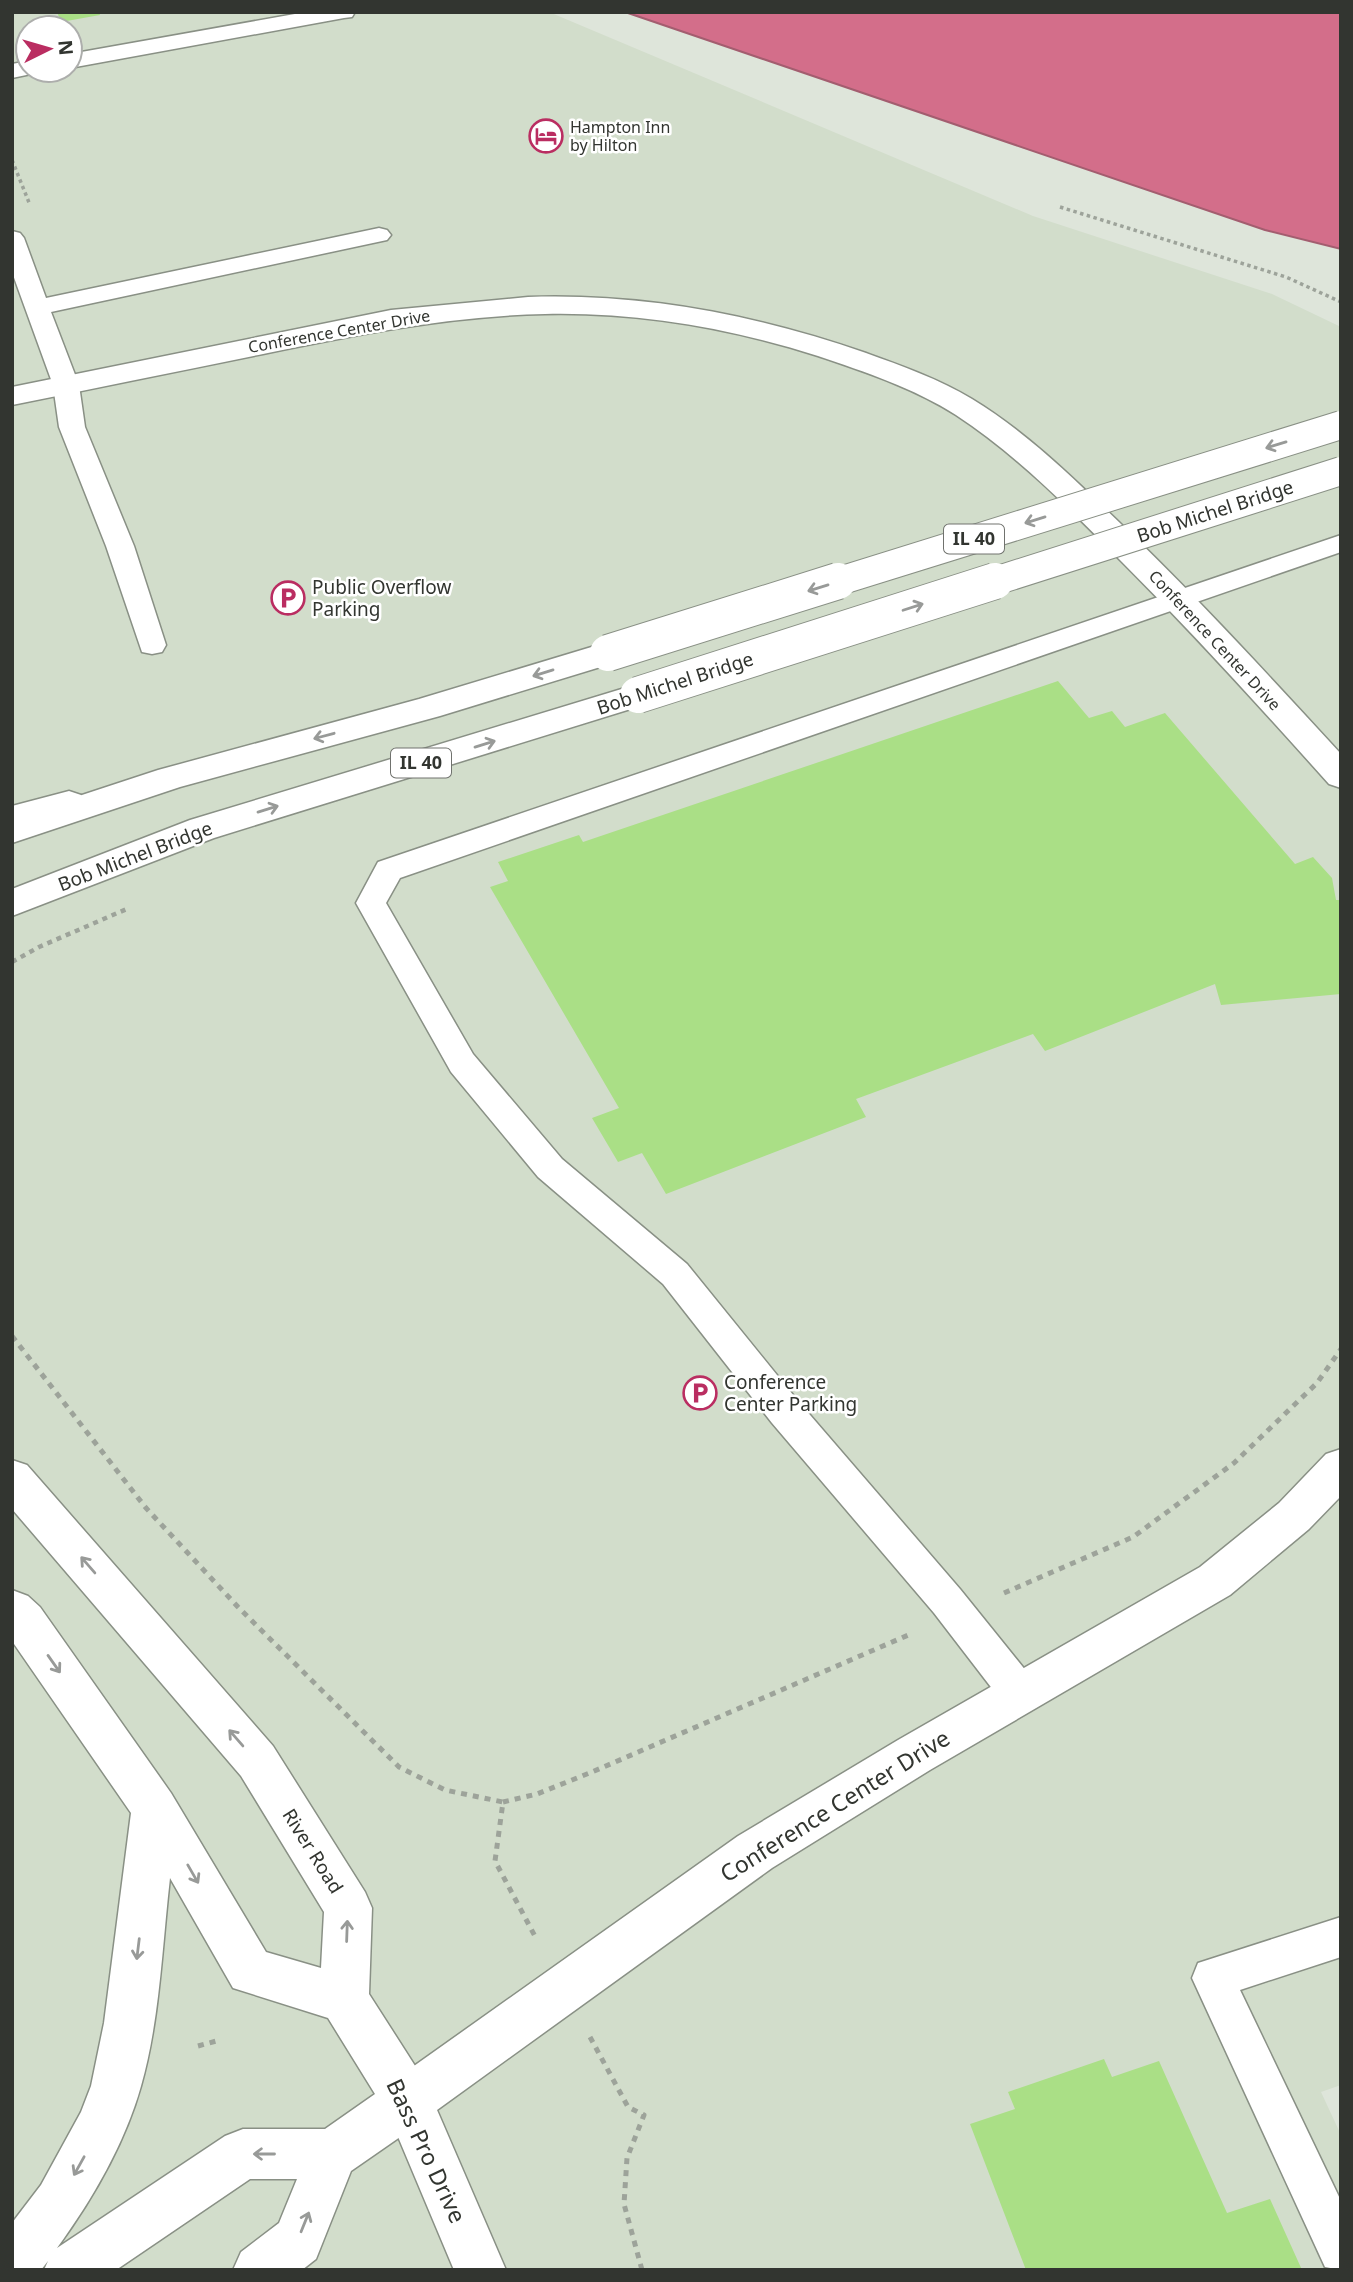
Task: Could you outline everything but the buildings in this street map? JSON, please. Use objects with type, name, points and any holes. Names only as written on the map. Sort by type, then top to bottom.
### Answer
[{"type":"main road","name":"Conference Center Drive","points":[[12,396],[391,319],[447,312],[547,305],[610,308],[748,326],[794,338],[895,373],[965,407],[1044,467],[1178,597],[1341,776]]},
{"type":"main road","name":"IL 40","points":[[12,831],[170,779],[428,708],[1341,425]]},
{"type":"main road","name":"Bob Michel Bridge","points":[[20,902],[202,829],[638,695],[1341,471]]},
{"type":"main road","points":[[12,818],[170,779]]},
{"type":"main road","name":"River Road","points":[[12,1478],[257,1761],[348,1908],[344,1999]]},
{"type":"main road","name":"Conference Center Drive","points":[[332,2154],[755,1852],[914,1755],[1215,1581],[1336,1483]]},
{"type":"main road","points":[[12,1610],[24,1621],[155,1808],[250,1971],[344,1999]]},
{"type":"main road","points":[[12,2266],[59,2203],[101,2126],[116,2086],[129,2023],[155,1808]]},
{"type":"main road","name":"Bass Pro Drive","points":[[344,1999],[408,2101],[480,2270]]},
{"type":"main road","points":[[70,2270],[243,2154],[332,2154],[298,2241],[259,2270]]},
{"type":"lane","points":[[84,58],[344,12]]},
{"type":"lane","points":[[40,307],[379,235]]},
{"type":"lane","points":[[12,238],[40,307],[66,385],[72,427],[120,546],[152,645]]},
{"type":"lane","points":[[1021,1695],[947,1601],[785,1412],[675,1274],[550,1168],[462,1063],[371,903],[389,870],[1341,543]]},
{"type":"lane","points":[[1341,1937],[1213,1978],[1341,2251]]},
{"type":"path","points":[[1060,207],[1286,277],[1341,302]]},
{"type":"path","points":[[12,962],[39,947],[137,904]]},
{"type":"path","points":[[12,1336],[146,1508],[238,1607],[399,1768],[445,1790],[503,1802],[495,1861]]},
{"type":"path","points":[[198,2046],[220,2040]]},
{"type":"path","points":[[628,2107],[644,2115],[626,2158],[624,2204],[642,2270]]},
{"type":"shaded area","points":[[12,12],[549,12],[1033,216],[1272,294],[1341,327],[1341,2085],[1321,2092],[1341,2135],[1341,2270],[12,2270]]},
{"type":"shaded area","points":[[625,12],[1341,12],[1341,249],[1265,230]]},
{"type":"place","name":"Hampton Inn by Hilton","points":[[546,136]]},
{"type":"place","name":"Public Overflow Parking","points":[[288,598]]},
{"type":"place","name":"Conference Center Parking","points":[[700,1393]]}]
